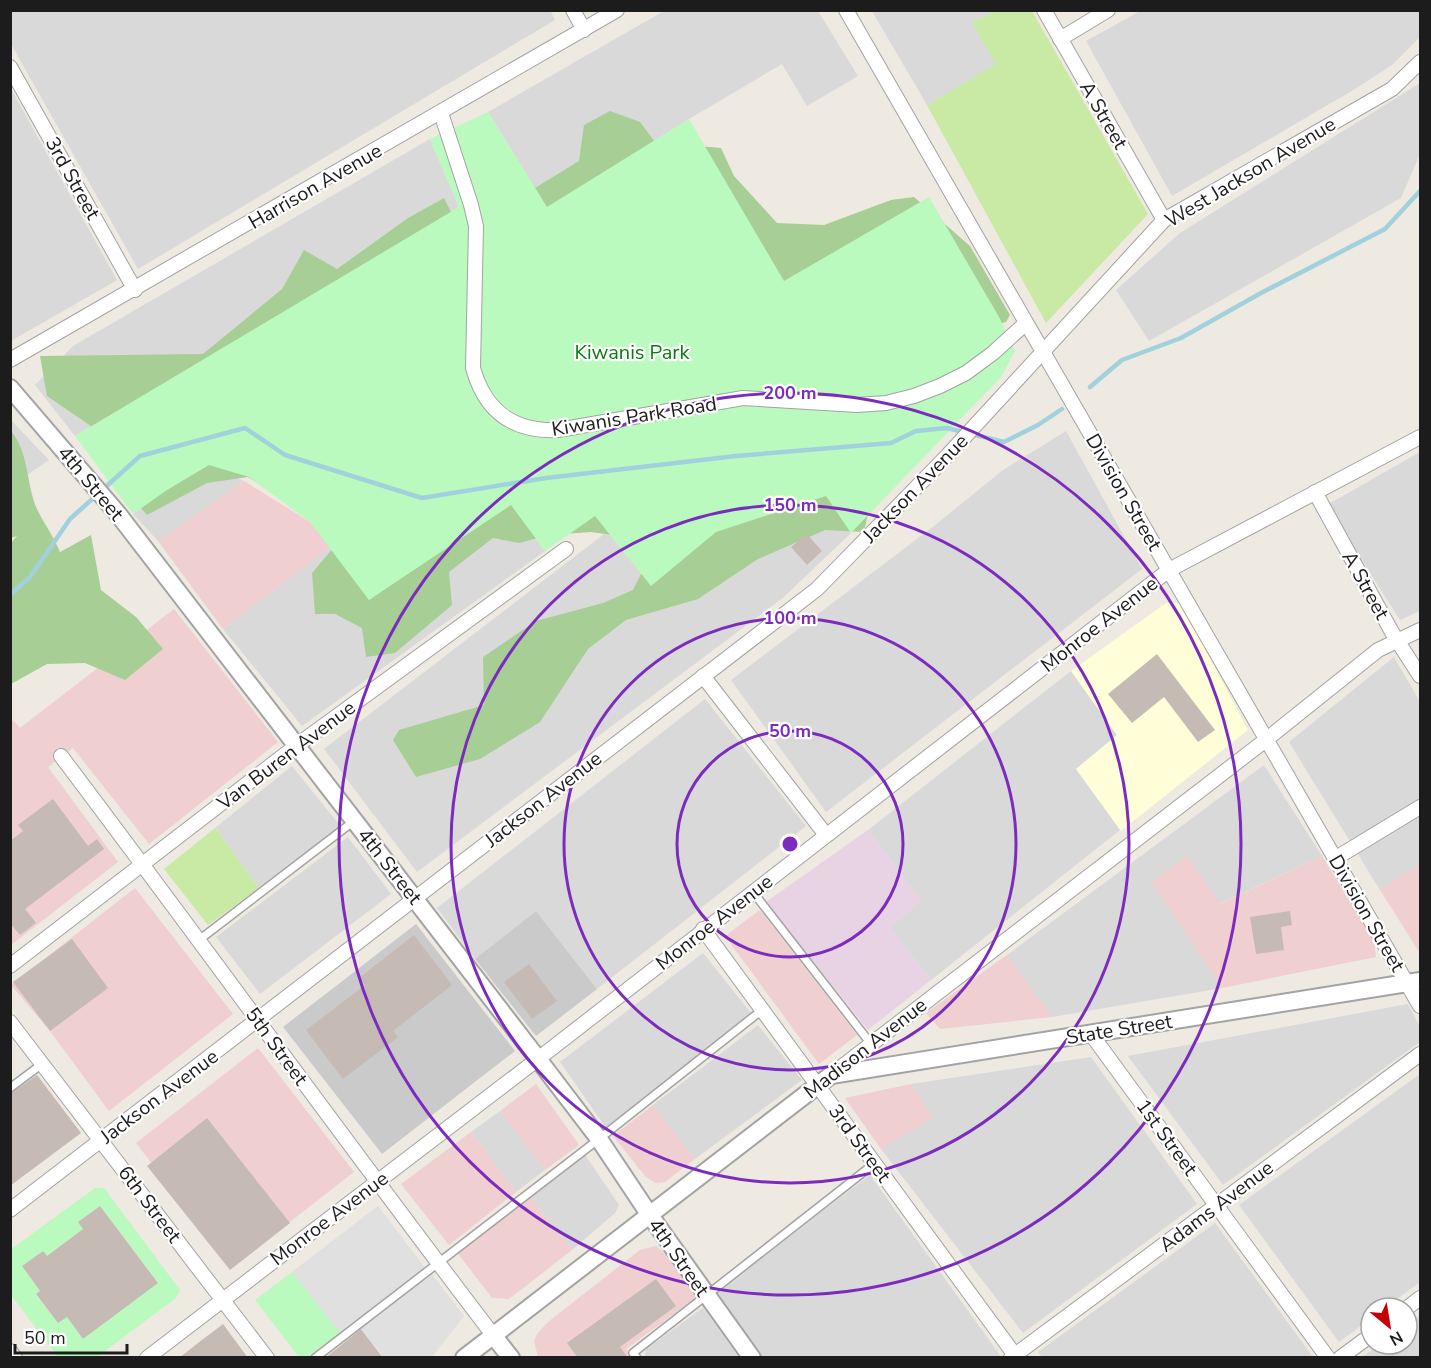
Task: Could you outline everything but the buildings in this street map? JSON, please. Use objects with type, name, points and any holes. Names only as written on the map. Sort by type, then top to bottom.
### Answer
[{"type":"street","points":[[573,10],[584,30]]},
{"type":"street","name":"Harrison Avenue","points":[[10,360],[617,10]]},
{"type":"street","name":"Division Street","points":[[846,10],[1267,740],[1336,858],[1414,982],[1420,1006]]},
{"type":"street","name":"A Street","points":[[1044,10],[1164,220]]},
{"type":"street","points":[[1060,39],[1108,10]]},
{"type":"street","name":"West Jackson Avenue","points":[[1043,352],[1164,220],[1392,89],[1420,62]]},
{"type":"street","name":"3rd Street","points":[[10,67],[135,290]]},
{"type":"street","name":"Kiwanis Park Road","points":[[441,113],[476,226],[473,368],[477,383],[490,404],[510,421],[525,428],[542,431],[558,430],[742,398],[857,405],[886,403],[914,396],[966,373],[993,353],[1026,323]]},
{"type":"street","name":"Jackson Avenue","points":[[10,1210],[817,589],[1043,352]]},
{"type":"street","name":"4th Street","points":[[10,388],[118,514],[415,898],[599,1139],[649,1214],[752,1358]]},
{"type":"street","name":"Monroe Avenue","points":[[147,1358],[538,1059],[1169,570],[1420,437]]},
{"type":"street","name":"A Street","points":[[1315,492],[1393,634],[1420,676]]},
{"type":"street","name":"Van Buren Avenue","points":[[10,966],[296,746],[566,549]]},
{"type":"street","name":"Madison Avenue","points":[[464,1358],[1267,740],[1378,650],[1420,630]]},
{"type":"street","points":[[704,676],[826,835]]},
{"type":"street","name":"5th Street","points":[[61,756],[259,1020],[375,1182],[493,1335]]},
{"type":"street","points":[[1336,858],[1420,807]]},
{"type":"street","name":"3rd Street","points":[[703,929],[762,1010],[824,1080],[874,1163],[1014,1357]]},
{"type":"street","name":"State Street","points":[[824,1080],[1414,982]]},
{"type":"street","name":"6th Street","points":[[10,1022],[267,1358]]},
{"type":"street","name":"1st Street","points":[[1091,1034],[1328,1358]]},
{"type":"street","name":"Adams Avenue","points":[[1014,1357],[1420,1054]]},
{"type":"street","points":[[493,1335],[511,1358]]},
{"type":"street","points":[[1340,1358],[1359,1344]]},
{"type":"street","points":[[10,1351],[15,1358]]},
{"type":"lane","points":[[199,940],[354,821]]},
{"type":"lane","points":[[753,892],[871,1044]]},
{"type":"lane","points":[[315,1358],[762,1010]]},
{"type":"lane","points":[[10,1088],[42,1064]]},
{"type":"lane","points":[[637,1358],[633,1353],[874,1163]]},
{"type":"shaded area","points":[[550,10],[555,20],[138,269],[11,44],[11,11]]},
{"type":"shaded area","points":[[664,11],[818,11],[858,76],[807,106],[782,64],[547,208],[488,112]]},
{"type":"shaded area","points":[[872,11],[994,11],[973,23],[997,64],[927,105]]},
{"type":"shaded area","points":[[1140,11],[1420,11],[1420,37],[1392,65],[1355,89],[1172,196],[1086,41]]},
{"type":"shaded area","points":[[1420,83],[1420,154],[1401,198],[1149,341],[1116,290],[1180,233]]},
{"type":"shaded area","points":[[10,87],[117,280],[11,341],[10,341]]},
{"type":"shaded area","points":[[430,139],[459,207],[75,436],[35,385],[73,346]]},
{"type":"shaded area","points":[[10,419],[49,460],[11,486],[10,486]]},
{"type":"shaded area","points":[[1066,431],[1142,569],[826,812],[731,680],[934,526],[1003,470]]},
{"type":"shaded area","points":[[1420,452],[1420,611],[1400,620],[1327,505]]},
{"type":"shaded area","points":[[209,465],[244,481],[158,541],[133,514]]},
{"type":"shaded area","points":[[244,481],[310,522],[330,547],[223,629],[158,541]]},
{"type":"shaded area","points":[[826,496],[851,533],[784,597],[417,872],[324,749],[608,531]]},
{"type":"shaded area","points":[[511,505],[545,551],[302,726],[223,629],[330,547],[369,600]]},
{"type":"shaded area","points":[[1166,603],[1181,603],[1248,730],[1121,831],[1076,769],[1117,735],[1071,671]]},
{"type":"shaded area","points":[[174,609],[278,742],[149,844],[73,748],[48,767],[118,862],[11,945],[11,722],[13,720],[20,728]]},
{"type":"shaded area","points":[[1394,657],[1420,702],[1420,864],[1380,890],[1289,742]]},
{"type":"shaded area","points":[[1071,671],[1117,735],[1076,769],[1120,830],[931,980],[890,927],[921,901],[868,830]]},
{"type":"shaded area","points":[[705,699],[806,826],[597,989],[536,911],[475,959],[437,908]]},
{"type":"shaded area","points":[[1264,765],[1322,856],[1219,904],[1152,882],[1222,988],[1052,1017],[1007,955]]},
{"type":"shaded area","points":[[292,766],[342,828],[259,888],[215,828]]},
{"type":"shaded area","points":[[868,830],[921,901],[890,927],[931,980],[868,1030],[766,902]]},
{"type":"shaded area","points":[[348,837],[391,894],[260,994],[216,937]]},
{"type":"shaded area","points":[[1187,855],[1220,904],[1322,856],[1374,940],[1376,957],[1222,988],[1152,882]]},
{"type":"shaded area","points":[[1420,864],[1420,950],[1418,950],[1380,890]]},
{"type":"shaded area","points":[[135,888],[233,1014],[109,1111],[50,1031],[11,985]]},
{"type":"shaded area","points":[[760,910],[857,1035],[819,1064],[725,936]]},
{"type":"shaded area","points":[[536,911],[597,989],[536,1036],[475,959]]},
{"type":"shaded area","points":[[416,924],[515,1051],[382,1154],[283,1027]]},
{"type":"shaded area","points":[[703,953],[751,1013],[606,1128],[560,1062]]},
{"type":"shaded area","points":[[1007,955],[1052,1017],[940,1029],[926,1013]]},
{"type":"shaded area","points":[[1408,1004],[1420,1027],[1420,1042],[1223,1185],[1128,1056]]},
{"type":"shaded area","points":[[758,1025],[802,1080],[695,1159],[653,1105]]},
{"type":"shaded area","points":[[258,1048],[354,1172],[232,1267],[136,1143]]},
{"type":"shaded area","points":[[1091,1057],[1197,1204],[1023,1333],[881,1149],[933,1117],[911,1084]]},
{"type":"shaded area","points":[[1420,1074],[1420,1282],[1401,1296],[1359,1296],[1359,1327],[1339,1342],[1239,1205]]},
{"type":"shaded area","points":[[536,1084],[579,1145],[545,1170],[500,1111]]},
{"type":"shaded area","points":[[911,1084],[933,1117],[881,1149],[845,1098]]},
{"type":"shaded area","points":[[653,1105],[695,1159],[665,1182],[656,1183],[646,1177],[613,1136]]},
{"type":"shaded area","points":[[500,1111],[545,1170],[516,1192],[471,1132]]},
{"type":"shaded area","points":[[471,1132],[516,1192],[449,1245],[401,1184]]},
{"type":"shaded area","points":[[585,1155],[619,1205],[615,1213],[572,1250],[530,1196]]},
{"type":"shaded area","points":[[870,1175],[1000,1355],[997,1358],[763,1357],[712,1293]]},
{"type":"shaded area","points":[[530,1196],[572,1250],[509,1299],[492,1298],[456,1251]]},
{"type":"shaded area","points":[[378,1206],[425,1268],[340,1333],[292,1272]]},
{"type":"shaded area","points":[[1215,1223],[1313,1357],[1042,1357],[1038,1352]]},
{"type":"shaded area","points":[[656,1246],[666,1255],[697,1297],[626,1349],[631,1357],[538,1357],[534,1341],[548,1322],[640,1250]]},
{"type":"shaded area","points":[[431,1273],[464,1316],[432,1357],[383,1357],[360,1327]]},
{"type":"shaded area","points":[[703,1308],[739,1357],[645,1357],[646,1349]]},
{"type":"shaded area","points":[[1419,1316],[1420,1357],[1362,1357],[1419,1356]]},
{"type":"green space","points":[[994,11],[1032,11],[1148,214],[1046,323],[927,105],[996,64],[972,23]]},
{"type":"green space","points":[[610,111],[640,122],[655,142],[721,148],[734,176],[777,223],[824,225],[891,200],[914,197],[970,246],[1010,315],[1006,322],[991,326],[812,324],[552,233],[525,194],[579,161],[584,125]]},
{"type":"green space","name":"Kiwanis Park","points":[[488,112],[547,207],[689,119],[784,281],[929,197],[999,317],[1015,351],[1001,377],[851,533],[826,496],[716,532],[651,586],[595,516],[545,551],[511,505],[369,600],[310,522],[249,477],[209,465],[133,514],[75,436],[459,207],[430,139]]},
{"type":"green space","points":[[444,198],[457,224],[107,437],[47,396],[40,356],[203,354],[282,289],[304,250],[337,269],[408,218]]},
{"type":"green space","points":[[11,431],[22,450],[34,502],[60,552],[91,535],[101,590],[136,617],[163,649],[125,680],[85,663],[47,664],[11,684],[10,544],[17,536],[11,538]]},
{"type":"green space","points":[[602,436],[870,505],[864,532],[825,530],[758,559],[698,599],[626,620],[588,649],[540,722],[480,759],[416,777],[393,740],[399,730],[484,705],[483,657],[536,621],[603,603],[633,590],[646,564],[626,537],[591,532],[549,535],[519,543],[493,538],[449,572],[452,605],[395,653],[366,657],[362,628],[335,614],[315,614],[312,573],[340,540],[307,515],[248,477],[207,483],[147,515],[130,496],[181,449]]},
{"type":"green space","points":[[215,828],[259,888],[208,925],[164,869]]},
{"type":"green space","points":[[95,1188],[104,1188],[180,1290],[176,1298],[97,1357],[58,1357],[11,1295],[10,1250]],"holes":[[[100,1206],[158,1282],[83,1339],[67,1317],[58,1323],[36,1295],[40,1291],[22,1266],[43,1251],[47,1256],[83,1229],[78,1222]]]},
{"type":"green space","points":[[292,1272],[340,1333],[307,1357],[299,1357],[255,1300]]},
{"type":"waterway","points":[[1090,387],[1122,360],[1181,338],[1261,293],[1385,229],[1420,191]]},
{"type":"waterway","points":[[10,595],[30,577],[70,519],[140,456],[245,428],[285,455],[422,498],[546,478],[736,456],[891,443],[916,431],[947,428],[1004,442],[1038,425],[1062,409]]}]
